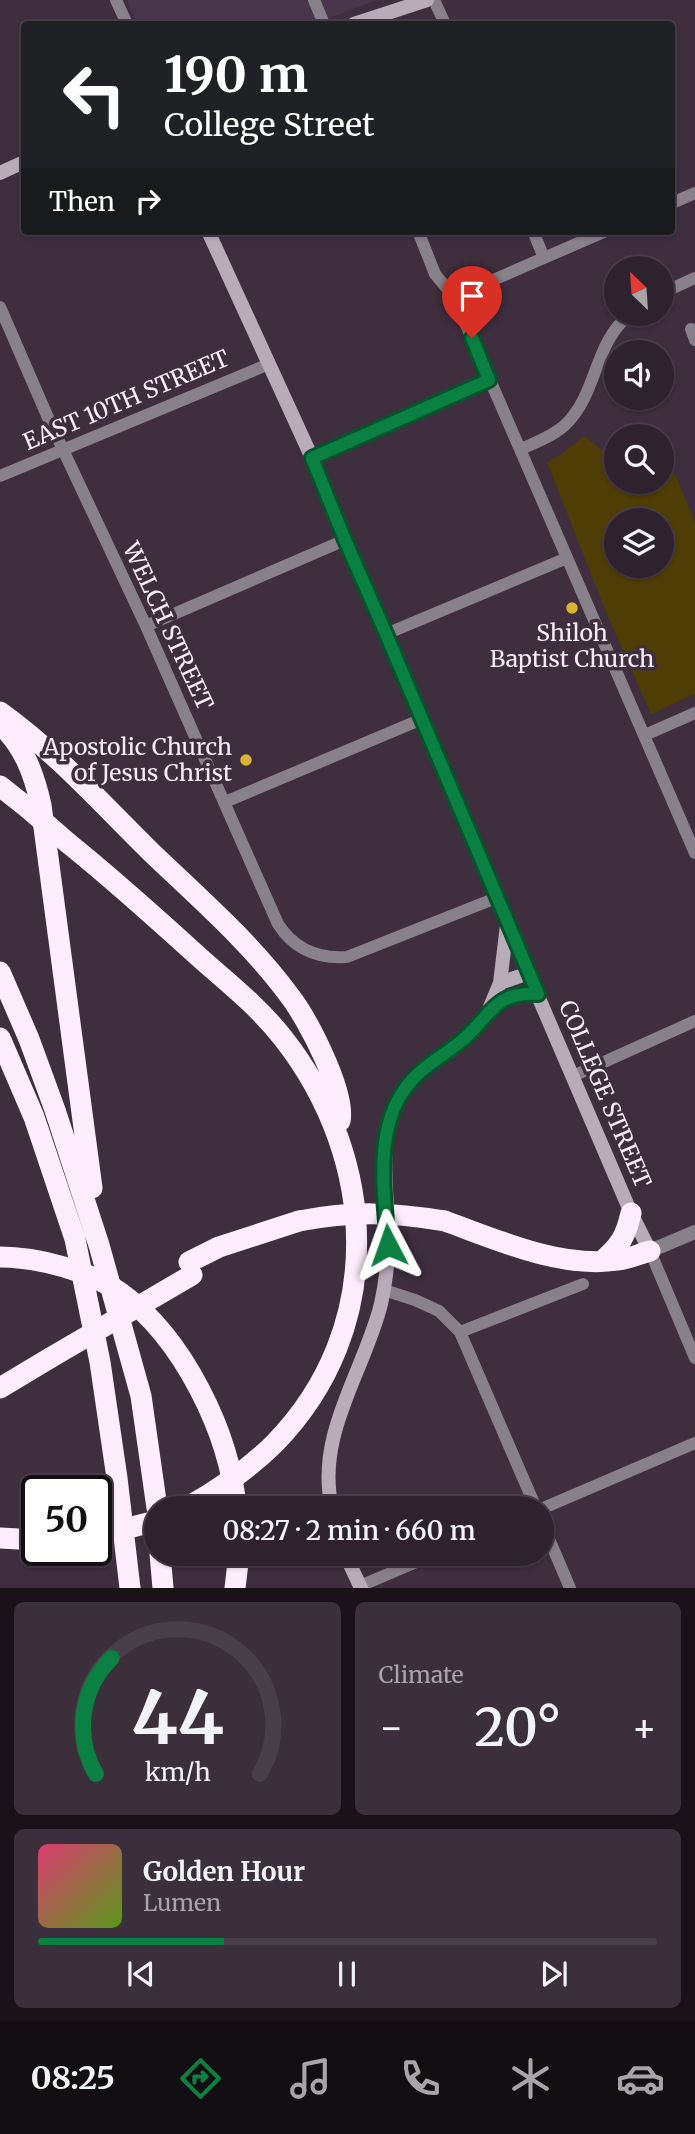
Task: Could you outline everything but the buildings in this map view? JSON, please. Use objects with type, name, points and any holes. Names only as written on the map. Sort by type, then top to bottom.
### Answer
[{"type":"highway","points":[[0,712],[55,758],[234,932],[281,985],[304,1018],[328,1067],[341,1113],[337,1133]]},
{"type":"highway","points":[[0,724],[15,740],[30,766],[41,805],[99,1245]]},
{"type":"highway","points":[[0,786],[128,893],[266,1017],[302,1063],[330,1112],[349,1173],[358,1224],[355,1276],[346,1319],[323,1375],[290,1425],[275,1442],[245,1470],[208,1496]]},
{"type":"highway","points":[[0,972],[29,1039],[99,1245],[141,1396],[155,1496]]},
{"type":"highway","points":[[0,1038],[34,1118],[75,1238],[100,1362],[130,1588]]},
{"type":"highway","points":[[0,1072],[14,1095],[75,1238]]},
{"type":"highway","points":[[0,1388],[48,1351],[190,1268],[219,1247],[299,1221],[362,1213],[404,1214],[445,1221],[552,1258],[586,1262],[619,1260],[650,1251]]},
{"type":"highway","points":[[602,1261],[615,1250],[626,1234],[631,1213]]},
{"type":"highway","points":[[0,1257],[62,1267],[94,1278],[122,1293],[153,1322],[184,1363],[207,1401],[225,1446],[235,1496]]},
{"type":"highway","points":[[0,1370],[48,1351]]},
{"type":"highway","points":[[112,1532],[144,1524]]},
{"type":"highway","points":[[0,1538],[21,1539]]},
{"type":"highway","points":[[161,1566],[163,1588]]},
{"type":"highway","points":[[236,1588],[238,1566]]},
{"type":"main road","points":[[363,21],[427,0]]},
{"type":"main road","points":[[0,173],[21,163]]},
{"type":"main road","name":"COLLEGE STREET","points":[[210,235],[312,458],[496,898],[631,1213],[650,1251]]},
{"type":"main road","points":[[484,1017],[500,983],[507,923]]},
{"type":"main road","points":[[500,983],[529,973]]},
{"type":"main road","points":[[330,1496],[333,1437],[339,1415],[367,1349],[384,1290],[388,1245],[384,1151],[390,1118],[412,1079],[469,1034],[502,1000],[509,996],[538,994]]},
{"type":"main road","points":[[350,1566],[360,1587]]},
{"type":"street","points":[[116,0],[126,21]]},
{"type":"street","points":[[314,0],[323,21]]},
{"type":"street","points":[[434,0],[444,21]]},
{"type":"street","points":[[675,202],[695,193]]},
{"type":"street","points":[[420,235],[435,274],[454,297],[695,853]]},
{"type":"street","points":[[535,235],[544,258]]},
{"type":"street","points":[[454,297],[597,235]]},
{"type":"street","points":[[674,288],[695,278]]},
{"type":"street","name":"WELCH STREET","points":[[0,307],[278,924],[289,939],[310,952],[334,958],[353,956],[496,898]]},
{"type":"street","points":[[521,449],[564,426],[581,405],[605,344],[620,326]]},
{"type":"street","name":"EAST 10TH STREET","points":[[0,476],[269,364]]},
{"type":"street","points":[[312,458],[489,380]]},
{"type":"street","points":[[146,626],[345,540]]},
{"type":"street","points":[[386,634],[567,558]]},
{"type":"street","points":[[645,735],[695,713]]},
{"type":"street","points":[[225,802],[422,719]]},
{"type":"street","points":[[573,1076],[695,1021]]},
{"type":"street","points":[[650,1251],[695,1232]]},
{"type":"street","name":"COLLEGE STREET","points":[[650,1251],[695,1358]]},
{"type":"street","points":[[460,1332],[583,1284]]},
{"type":"street","points":[[384,1290],[439,1311],[460,1332],[531,1496]]},
{"type":"street","points":[[554,1503],[695,1443]]},
{"type":"street","points":[[554,1550],[570,1588]]},
{"type":"street","points":[[360,1587],[408,1566]]},
{"type":"shaded area","points":[[127,0],[377,0],[321,21],[136,21]]},
{"type":"shaded area","points":[[584,436],[604,451],[604,494],[674,494],[674,472],[695,522],[695,694],[651,714],[604,607],[547,462]]},
{"type":"place","name":"Shiloh Baptist Church","points":[[572,608]]},
{"type":"place","name":"Apostolic Church of Jesus Christ","points":[[246,760]]},
{"type":"route","points":[[388,1245],[384,1151],[390,1118],[407,1086],[425,1067],[457,1045],[502,1000],[513,995],[538,994],[312,458],[489,380],[472,338]]}]
